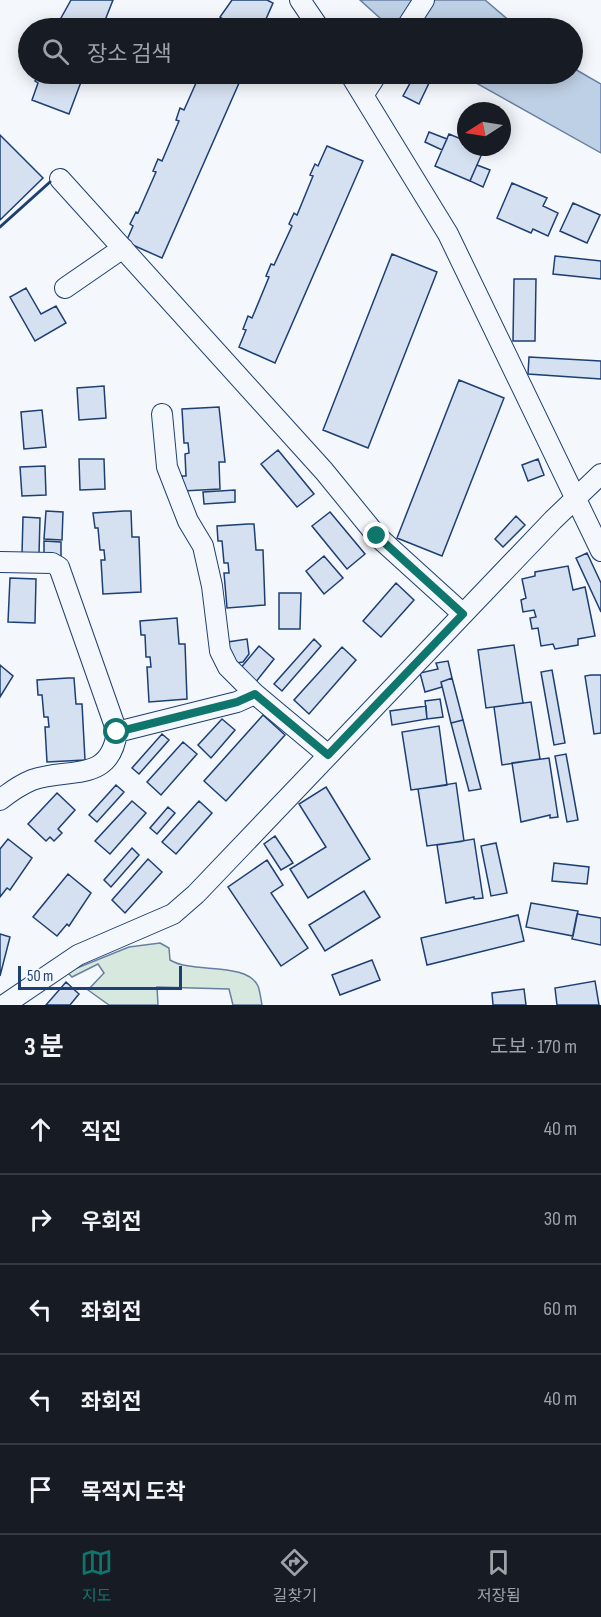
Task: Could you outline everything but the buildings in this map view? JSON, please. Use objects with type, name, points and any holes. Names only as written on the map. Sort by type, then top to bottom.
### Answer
[{"type":"street","points":[[300,0],[312,18]]},
{"type":"street","points":[[412,18],[424,0]]},
{"type":"street","points":[[357,84],[448,234],[601,551]]},
{"type":"street","points":[[364,94],[370,84]]},
{"type":"street","points":[[60,179],[324,471],[377,536],[463,614]]},
{"type":"street","points":[[65,288],[123,248]]},
{"type":"street","points":[[162,414],[167,467],[189,520],[203,546],[220,651],[228,667],[255,694],[328,755]]},
{"type":"street","points":[[4,1005],[78,956],[173,914],[196,894],[575,497],[601,474]]},
{"type":"street","points":[[0,562],[52,563],[58,567],[117,732],[115,749],[110,758],[92,769],[34,779],[17,787],[0,800]]},
{"type":"street","points":[[117,732],[237,702],[255,694]]},
{"type":"shaded area","points":[[160,943],[169,948],[170,960],[180,964],[231,970],[252,978],[258,986],[262,1005],[233,1005],[229,989],[157,987],[158,1005],[109,1005],[88,990],[104,973],[98,964],[72,977],[67,972],[129,947]]},
{"type":"water","points":[[360,0],[485,0],[506,18],[380,18]]},
{"type":"water","points":[[583,74],[601,84],[601,153],[478,84],[583,84]]},
{"type":"wall","points":[[0,227],[50,182]]},
{"type":"route","points":[[117,732],[237,702],[255,694],[328,755],[463,614],[421,579],[377,536]]}]
